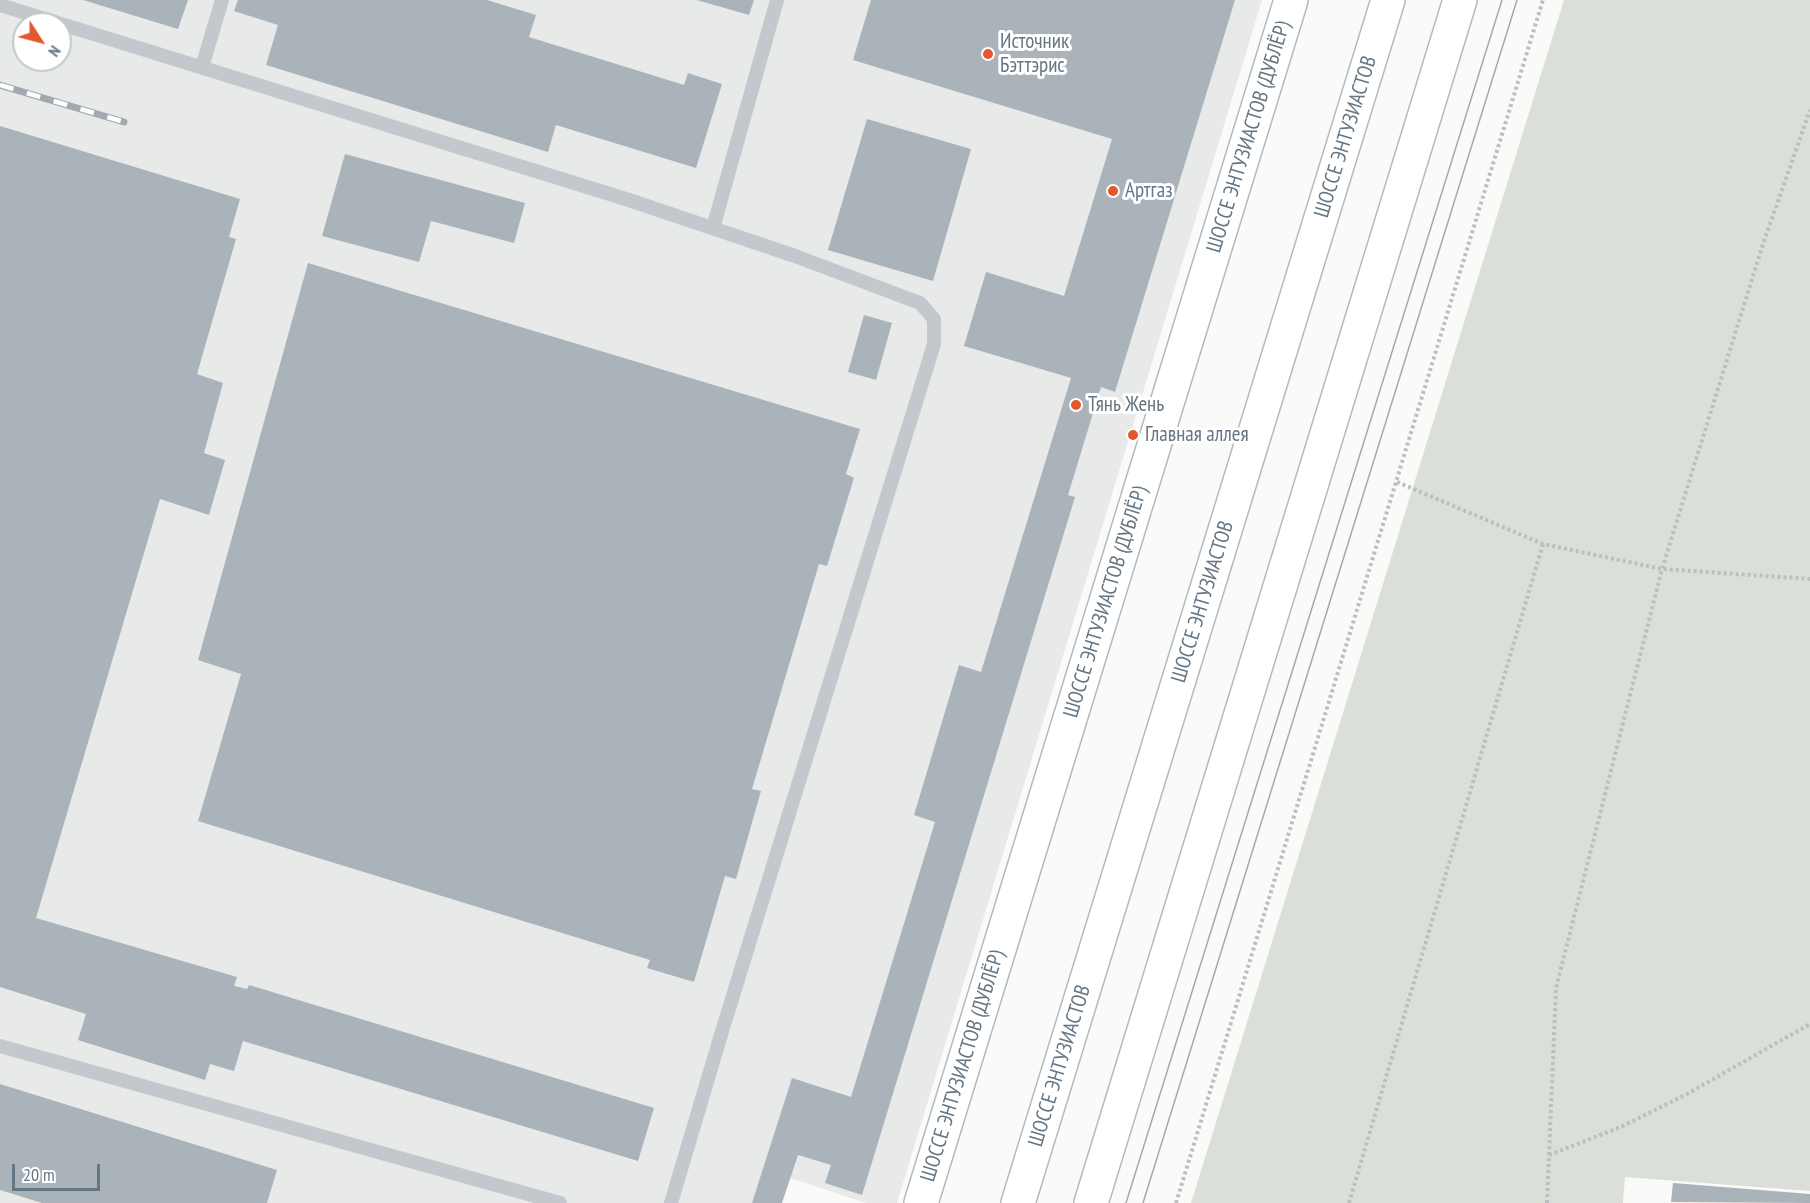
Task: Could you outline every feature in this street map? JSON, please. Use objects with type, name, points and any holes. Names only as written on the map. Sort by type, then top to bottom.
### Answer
[{"type":"main road","name":"ШОССЕ ЭНТУЗИАСТОВ (ДУБЛЁР)","points":[[921,1203],[1291,0]]},
{"type":"main road","name":"ШОССЕ ЭНТУЗИАСТОВ","points":[[1018,1203],[1388,0]]},
{"type":"main road","points":[[1091,1203],[1460,0]]},
{"type":"lane","points":[[202,68],[222,0]]},
{"type":"lane","points":[[713,228],[777,0]]},
{"type":"lane","points":[[0,5],[629,200],[795,255],[920,303],[934,319],[934,344],[671,1203]]},
{"type":"lane","points":[[0,1046],[560,1203]]},
{"type":"path","points":[[1176,1203],[1543,0]]},
{"type":"path","points":[[1547,1203],[1556,988],[1662,569],[1762,247],[1810,110]]},
{"type":"path","points":[[1397,482],[1543,544],[1662,569],[1810,579]]},
{"type":"path","points":[[1349,1203],[1543,544]]},
{"type":"path","points":[[1549,1155],[1623,1126],[1687,1094],[1810,1024]]},
{"type":"shaded area","points":[[0,0],[1262,0],[897,1203],[866,1203],[778,1174],[769,1203],[0,1203]]},
{"type":"shaded area","points":[[1564,0],[1810,0],[1810,1191],[1625,1177],[1623,1203],[1191,1203]]},
{"type":"building","points":[[83,0],[188,0],[178,29]]},
{"type":"building","points":[[238,0],[487,0],[536,15],[529,37],[684,85],[688,73],[722,84],[696,168],[556,125],[548,152],[266,65],[278,25],[234,11]]},
{"type":"building","points":[[697,0],[754,0],[749,15]]},
{"type":"building","points":[[871,0],[1235,0],[1115,392],[1101,387],[1068,495],[1075,497],[862,1195],[825,1183],[831,1165],[798,1155],[782,1203],[752,1203],[792,1078],[851,1097],[935,822],[914,815],[959,665],[981,672],[1071,378],[964,346],[986,272],[1064,296],[1112,139],[853,60]]},
{"type":"building","points":[[867,119],[971,149],[933,281],[828,250]]},
{"type":"building","points":[[0,126],[240,199],[229,237],[236,239],[197,374],[223,383],[204,453],[225,460],[209,515],[160,499],[36,918],[237,977],[234,986],[247,989],[249,985],[654,1108],[638,1161],[243,1041],[234,1071],[210,1064],[205,1080],[78,1040],[86,1014],[0,987]]},
{"type":"building","points":[[345,154],[525,203],[514,243],[431,221],[419,262],[322,236]]},
{"type":"building","points":[[308,263],[860,429],[846,474],[854,478],[827,566],[819,564],[752,789],[761,791],[736,879],[725,876],[694,982],[647,968],[650,960],[198,821],[241,674],[198,660]]},
{"type":"building","points":[[864,315],[892,323],[876,380],[848,372]]},
{"type":"building","points":[[0,1084],[277,1170],[267,1203],[42,1203],[0,1190]]},
{"type":"building","points":[[1673,1183],[1810,1194],[1810,1203],[1671,1202]]},
{"type":"tram line","points":[[1126,1203],[1502,0]]},
{"type":"tram line","points":[[1143,1203],[1517,0]]},
{"type":"railway","points":[[0,85],[124,122]]},
{"type":"place","name":"Источник Бэттэрис","points":[[988,54]]},
{"type":"place","name":"Артгаз","points":[[1113,191]]},
{"type":"place","name":"Тянь Жень","points":[[1076,405]]},
{"type":"place","name":"Главная аллея","points":[[1133,435]]}]
